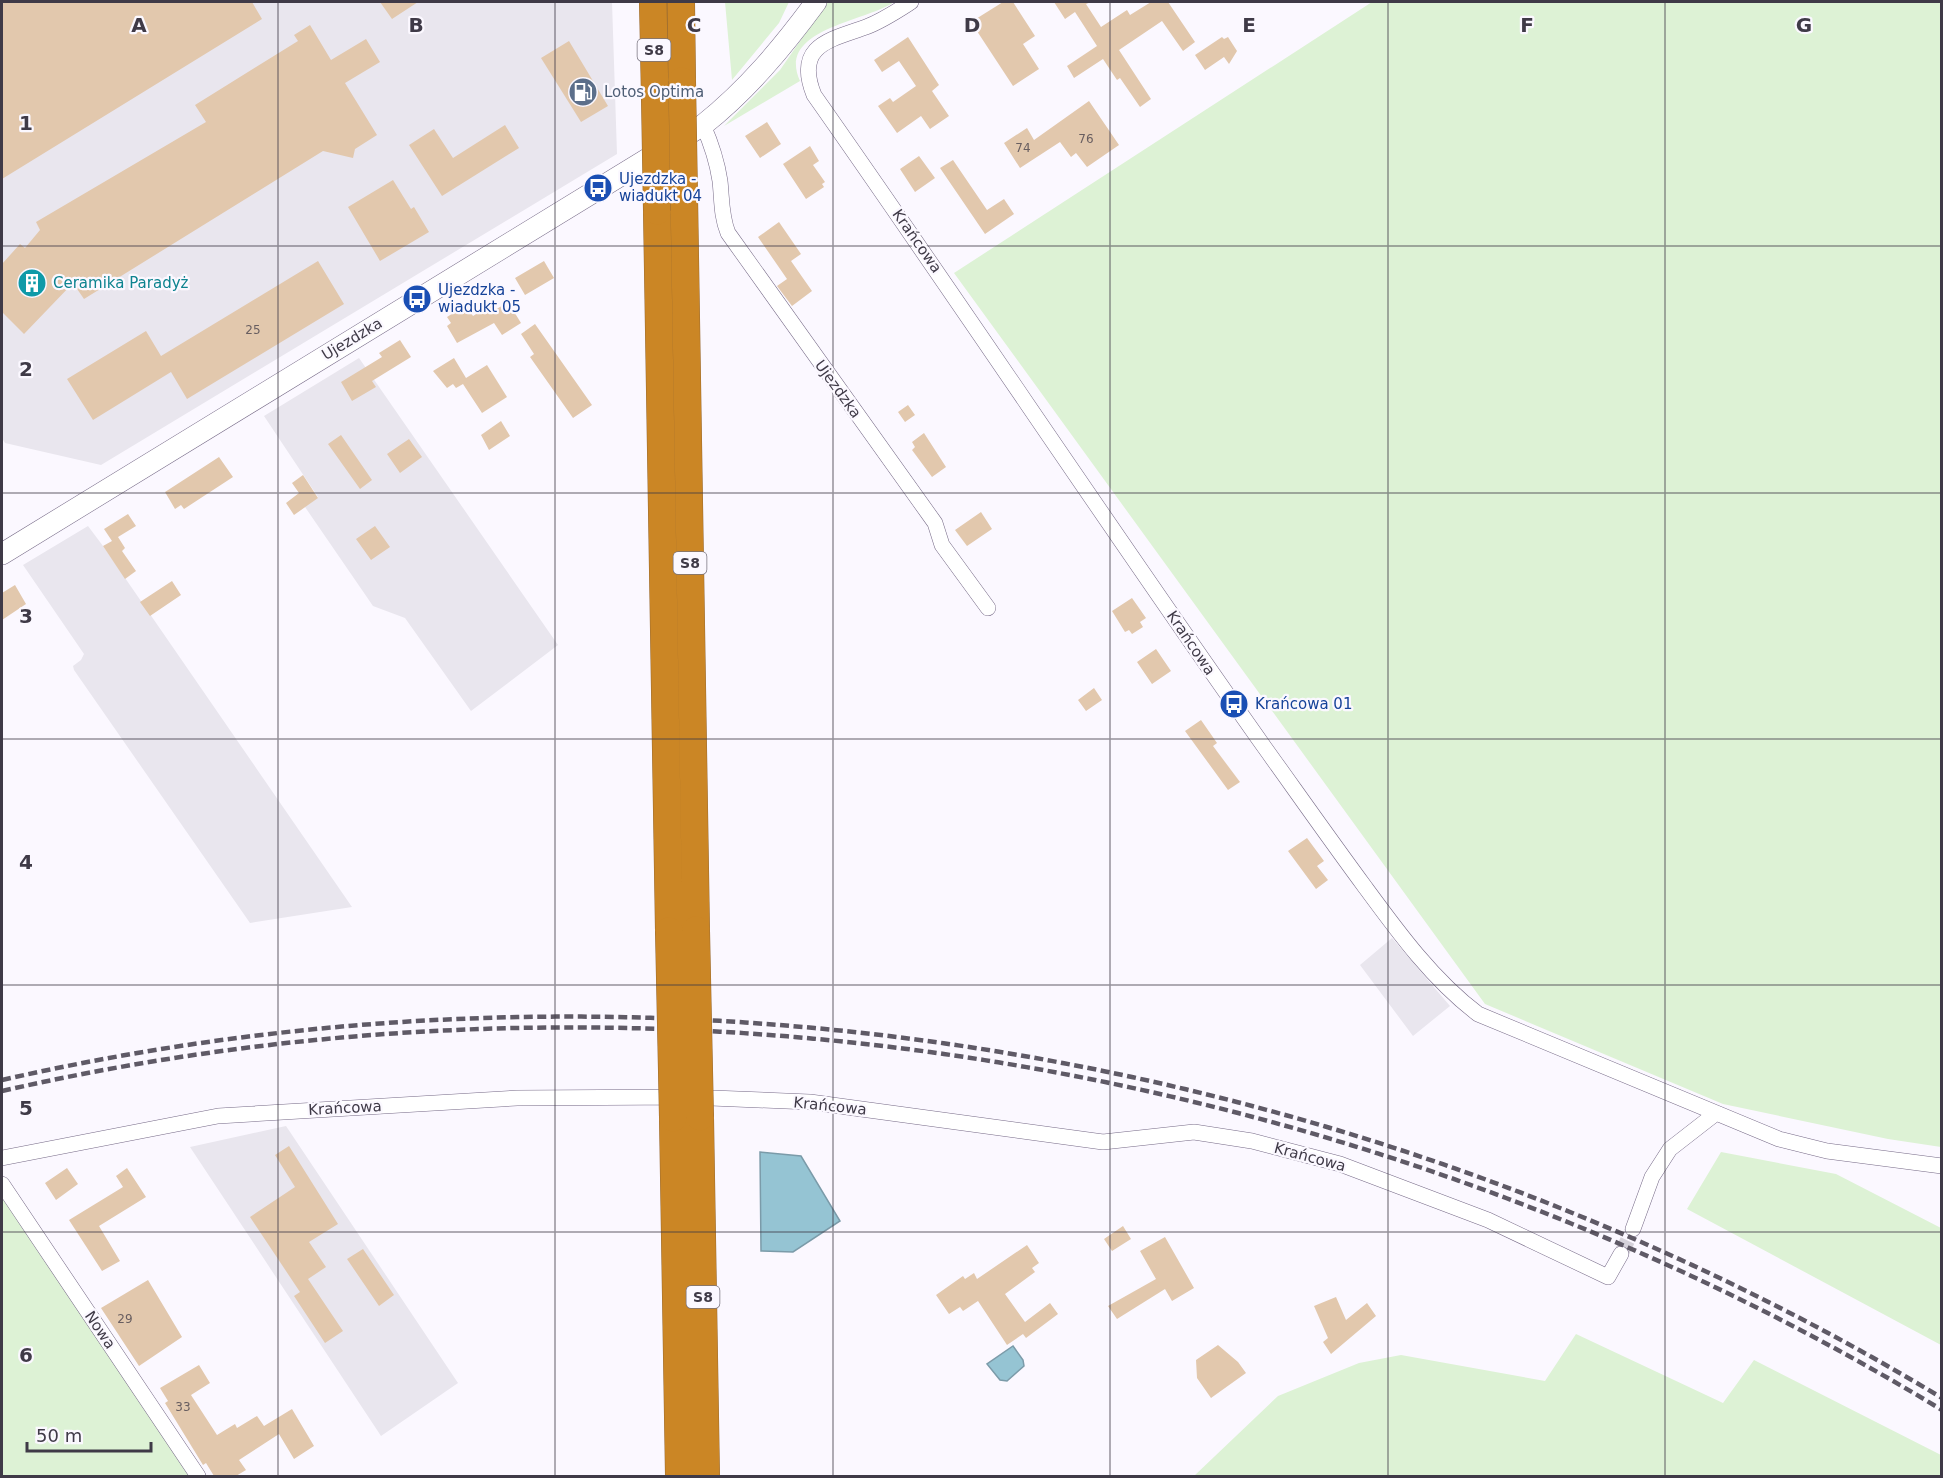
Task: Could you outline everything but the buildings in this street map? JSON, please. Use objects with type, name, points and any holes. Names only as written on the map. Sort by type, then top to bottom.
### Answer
[{"type":"highway","name":"S8","points":[[653,2],[679,1476]]},
{"type":"highway","name":"S8","points":[[681,2],[706,1476]]},
{"type":"main road","name":"Ujezdzka","points":[[792,34],[806,2]]},
{"type":"main road","name":"Ujezdzka","points":[[2,554],[703,125],[743,91],[816,2]]},
{"type":"street","name":"Krańcowa","points":[[911,2],[866,27],[837,35],[821,44],[812,56],[808,67],[809,81],[814,95],[948,286],[1223,689],[1323,829],[1422,961],[1459,1000],[1478,1014],[1715,1114],[1779,1139],[1827,1151],[1941,1167]]},
{"type":"street","name":"Ujezdzka","points":[[703,125],[718,171],[723,220],[728,233],[934,523],[942,545],[988,608]]},
{"type":"street","name":"Krańcowa","points":[[2,1158],[218,1116],[517,1098],[687,1097],[810,1102],[1103,1142],[1194,1132],[1252,1142],[1340,1164],[1488,1220],[1608,1277],[1621,1254]]},
{"type":"street","points":[[1633,1229],[1652,1177],[1670,1149],[1715,1114]]},
{"type":"street","name":"Nowa","points":[[2,1184],[198,1476]]},
{"type":"shaded area","points":[[2,2],[612,2],[617,154],[101,465],[5,443],[2,438]]},
{"type":"shaded area","points":[[359,358],[558,645],[471,711],[405,618],[373,606],[305,507],[318,497],[264,416]]},
{"type":"shaded area","points":[[88,526],[352,907],[250,923],[74,670],[73,666],[81,660],[84,654],[23,565]]},
{"type":"shaded area","points":[[1392,938],[1450,1006],[1413,1036],[1360,965]]},
{"type":"shaded area","points":[[286,1126],[458,1383],[381,1436],[190,1147]]},
{"type":"green space","points":[[725,2],[789,2],[779,23],[732,80]]},
{"type":"green space","points":[[827,2],[894,2],[812,38],[800,50],[796,63],[800,81],[724,126],[780,70]]},
{"type":"green space","points":[[1372,2],[1941,2],[1941,1147],[1888,1139],[1723,1104],[1485,1004],[954,273]]},
{"type":"green space","points":[[1721,1152],[1836,1174],[1941,1228],[1941,1345],[1687,1209]]},
{"type":"green space","points":[[2,1196],[190,1476],[2,1476]]},
{"type":"green space","points":[[1576,1334],[1723,1403],[1754,1360],[1941,1455],[1941,1476],[1194,1476],[1278,1396],[1359,1363],[1401,1355],[1545,1381]]},
{"type":"water","points":[[760,1152],[801,1156],[840,1221],[793,1252],[761,1251]]},
{"type":"water","points":[[1013,1346],[1023,1360],[1024,1366],[1007,1381],[1000,1380],[987,1364]]},
{"type":"tunnel","points":[[1621,1254],[1633,1229]]},
{"type":"railway","points":[[2,1080],[250,1036],[501,1017],[752,1023],[1002,1052],[1248,1105],[1488,1180],[1720,1278],[1942,1398]]},
{"type":"railway","points":[[2,1091],[250,1047],[501,1028],[753,1034],[1002,1063],[1248,1116],[1488,1191],[1720,1290],[1942,1410]]},
{"type":"place","name":"Lotos Optima","points":[[583,92]]},
{"type":"place","name":"Ujezdzka - wiadukt 04","points":[[598,188]]},
{"type":"place","name":"Ceramika Paradyż","points":[[32,283]]},
{"type":"place","name":"Ujezdzka - wiadukt 05","points":[[417,299]]},
{"type":"place","name":"Krańcowa 01","points":[[1234,704]]}]
